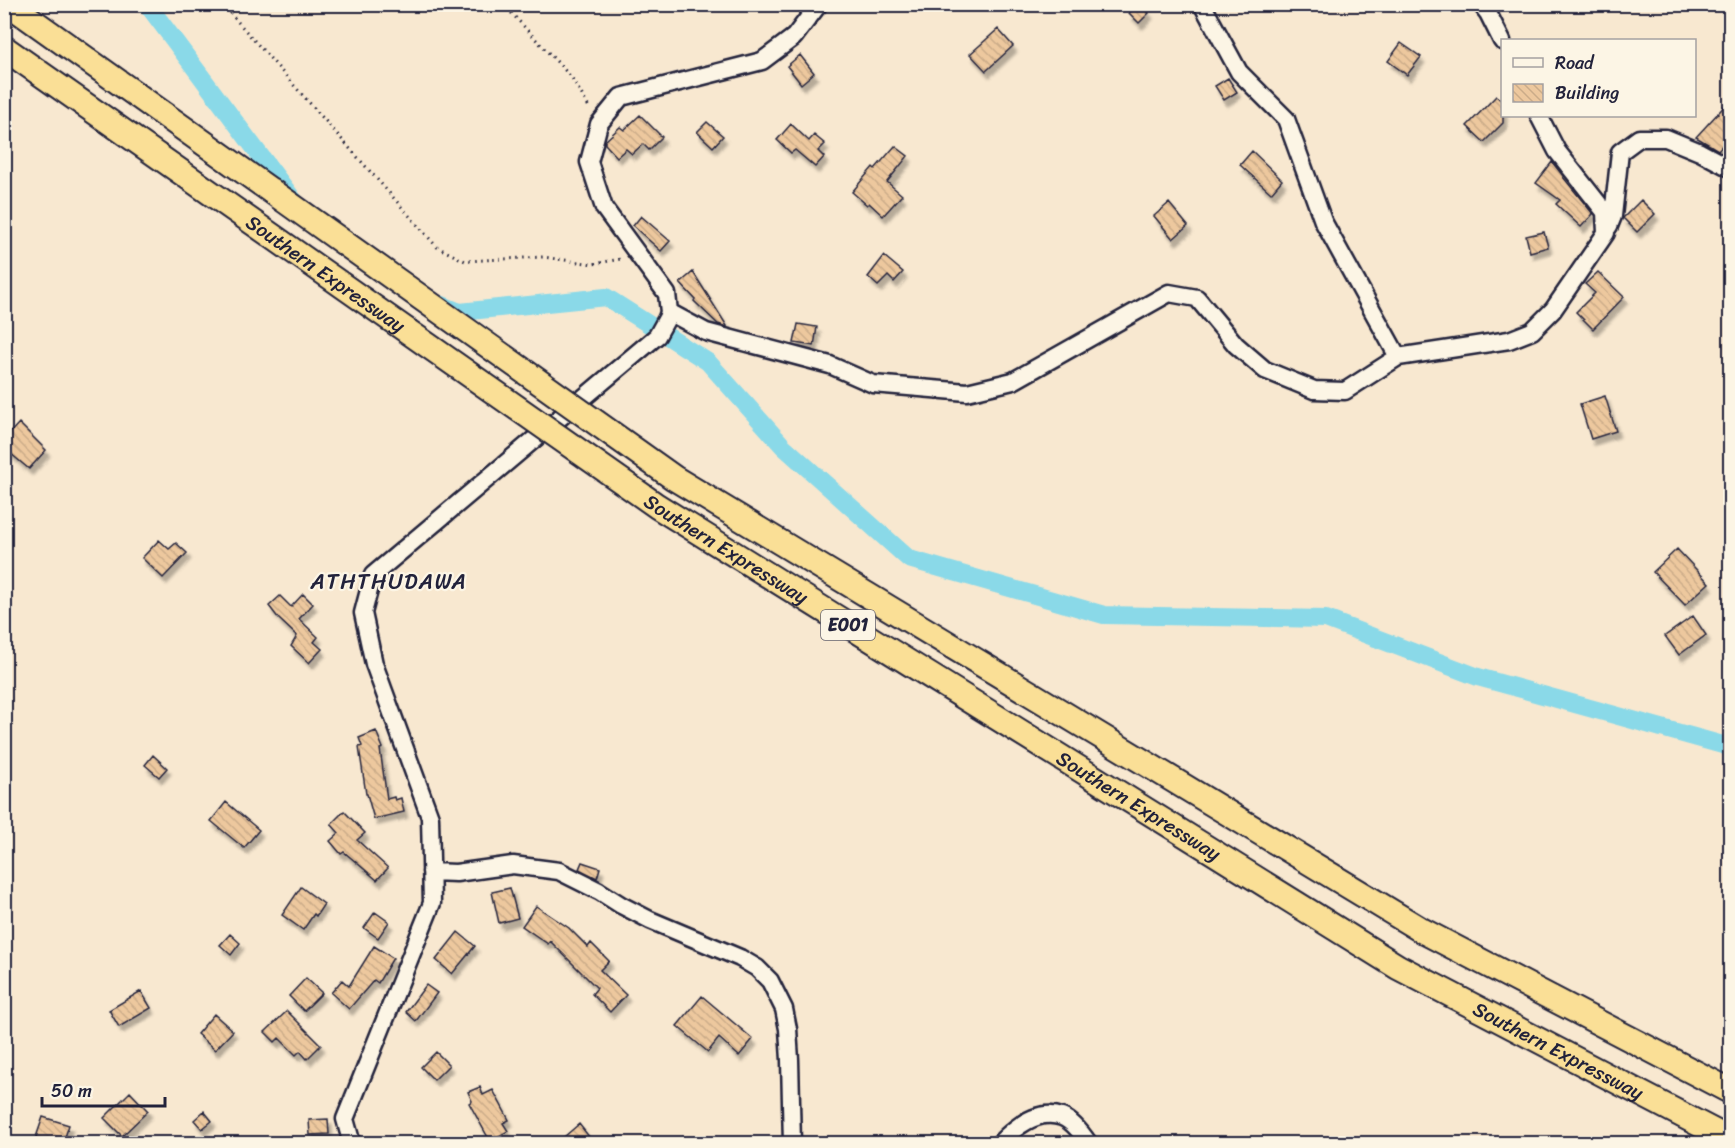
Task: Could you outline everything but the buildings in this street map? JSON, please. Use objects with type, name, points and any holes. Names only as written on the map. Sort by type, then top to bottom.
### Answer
[{"type":"highway","name":"Southern Expressway","points":[[9,4],[674,478],[1423,931],[1731,1091]]},
{"type":"highway","name":"Southern Expressway","points":[[4,48],[657,506],[1398,967],[1731,1140]]},
{"type":"street","points":[[352,1143],[345,1119],[432,903],[430,817],[374,664],[363,613],[373,575],[657,336],[668,315],[667,294],[604,208],[589,162],[598,124],[621,97],[762,61],[794,37],[819,4]]},
{"type":"street","points":[[1202,4],[1239,72],[1286,119],[1323,221],[1398,357]]},
{"type":"street","points":[[1481,4],[1501,39]]},
{"type":"street","points":[[1540,117],[1557,151],[1605,212],[1606,233]]},
{"type":"street","points":[[668,315],[706,332],[830,365],[873,384],[967,392],[1012,381],[1169,293],[1197,298],[1236,345],[1265,370],[1314,390],[1345,391],[1398,357],[1509,340],[1532,331],[1553,310],[1606,233],[1613,216],[1620,152],[1639,138],[1666,138],[1731,168]]},
{"type":"street","points":[[431,872],[456,873],[513,865],[560,872],[650,920],[740,958],[757,968],[770,981],[784,1009],[790,1060],[792,1143]]},
{"type":"street","points":[[999,1143],[1019,1125],[1037,1116],[1062,1117],[1075,1127],[1089,1143]]},
{"type":"path","points":[[222,4],[437,246],[465,261],[543,257],[593,264],[640,256]]},
{"type":"path","points":[[503,4],[573,78],[598,124]]},
{"type":"waterway","points":[[147,4],[295,202]]},
{"type":"waterway","points":[[440,304],[460,312],[606,297],[708,362],[783,446],[909,559],[1104,615],[1326,619],[1478,677],[1730,747]]},
{"type":"district","name":"ATHTHUDAWA","points":[[389,581]]}]
